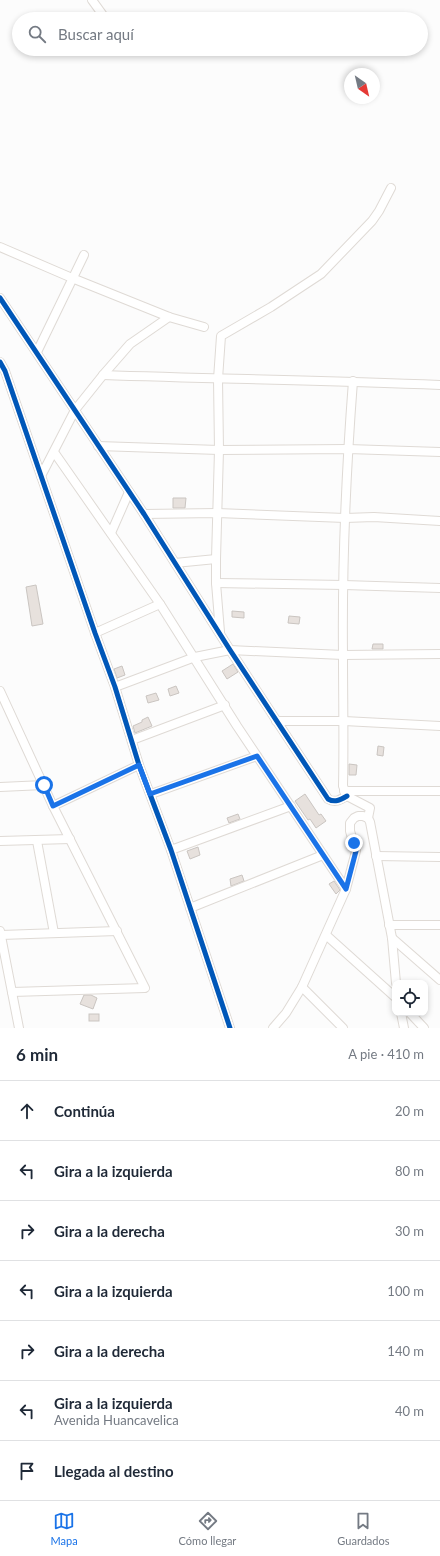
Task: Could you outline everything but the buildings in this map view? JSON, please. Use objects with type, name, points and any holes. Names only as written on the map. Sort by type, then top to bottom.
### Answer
[{"type":"street","points":[[92,0],[101,12]]},
{"type":"street","points":[[220,633],[216,583],[216,514],[219,450],[218,379],[221,336],[271,307],[321,274],[380,212],[391,188]]},
{"type":"street","points":[[0,247],[170,318],[204,327]]},
{"type":"street","points":[[37,352],[84,255]]},
{"type":"street","points":[[0,298],[144,514],[230,650],[328,799],[336,801],[346,793],[440,791]]},
{"type":"street","points":[[41,476],[75,410],[103,375],[130,344],[170,318]]},
{"type":"street","points":[[0,362],[5,371],[115,688],[139,765],[171,850],[230,1028]]},
{"type":"street","points":[[103,375],[440,385]]},
{"type":"street","points":[[353,382],[345,518],[343,786],[346,793],[370,808],[366,817]]},
{"type":"street","points":[[98,446],[219,450],[348,449],[440,452]]},
{"type":"street","points":[[54,452],[160,604],[257,756],[346,889]]},
{"type":"street","points":[[111,533],[129,492]]},
{"type":"street","points":[[144,514],[216,514],[345,518],[374,517],[440,521]]},
{"type":"street","points":[[175,563],[216,559]]},
{"type":"street","points":[[216,583],[440,588]]},
{"type":"street","points":[[95,633],[160,604]]},
{"type":"street","points":[[115,688],[195,657],[230,650],[343,655],[440,654]]},
{"type":"street","points":[[0,691],[53,806],[145,988],[12,992]]},
{"type":"street","points":[[132,740],[225,705]]},
{"type":"street","points":[[276,721],[344,721],[440,726]]},
{"type":"street","points":[[150,794],[257,756]]},
{"type":"street","points":[[53,806],[139,765]]},
{"type":"street","points":[[0,787],[44,785]]},
{"type":"street","points":[[171,850],[291,806]]},
{"type":"street","points":[[273,1028],[286,1013],[302,987],[346,889],[356,851],[350,831],[350,823],[358,816],[366,817],[370,822],[392,938],[396,980]]},
{"type":"street","points":[[0,841],[70,839]]},
{"type":"street","points":[[37,841],[54,933]]},
{"type":"street","points":[[190,908],[323,855]]},
{"type":"street","points":[[376,856],[440,857]]},
{"type":"street","points":[[389,925],[440,925]]},
{"type":"street","points":[[19,1028],[1,945],[0,933],[117,932]]},
{"type":"street","points":[[326,935],[392,994]]},
{"type":"street","points":[[392,938],[440,980]]},
{"type":"street","points":[[302,987],[343,1028]]},
{"type":"street","points":[[402,1016],[404,1028]]},
{"type":"street","points":[[413,1016],[424,1028]]},
{"type":"cycle path","points":[[0,298],[144,514],[230,650],[328,799],[335,801],[347,796]]},
{"type":"cycle path","points":[[0,362],[5,371],[115,687],[139,765],[171,850],[230,1028]]},
{"type":"route","points":[[44,785],[53,806],[139,765],[150,794],[257,756],[346,889],[356,851],[354,843]]}]
